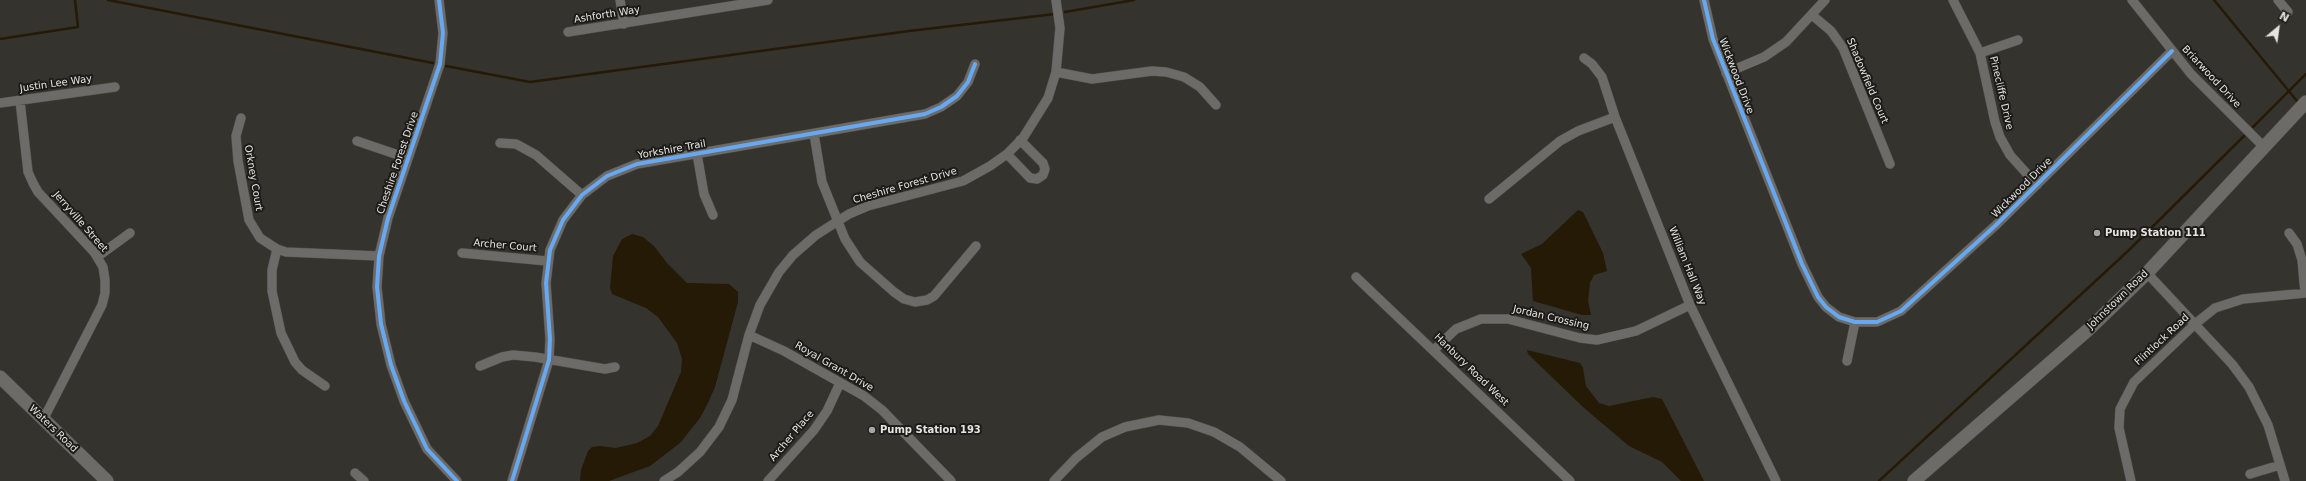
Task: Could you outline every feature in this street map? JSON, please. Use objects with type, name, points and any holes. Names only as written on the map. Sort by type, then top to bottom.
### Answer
[{"type":"main road","name":"Johnstown Road","points":[[1914,481],[2089,329],[2147,273],[2306,102]]},
{"type":"main road","name":"Waters Road","points":[[0,377],[107,481]]},
{"type":"street","name":"Cheshire Forest Drive","points":[[439,0],[443,32],[440,64],[407,158],[378,256],[378,302],[391,365],[413,423],[427,449],[457,481]]},
{"type":"street","points":[[620,0],[624,24]]},
{"type":"street","name":"Ashforth Way","points":[[568,32],[768,0]]},
{"type":"street","name":"Cheshire Forest Drive","points":[[664,481],[678,472],[700,452],[719,427],[732,400],[749,334],[760,305],[779,272],[805,244],[839,220],[868,206],[963,180],[990,166],[1007,154],[1020,140],[1041,111],[1056,72],[1060,28],[1056,0]]},
{"type":"street","name":"Wickwood Drive","points":[[1704,0],[1709,25],[1726,73],[1774,198],[1813,288],[1818,297],[1830,311],[1855,322],[1877,322],[1898,314],[1969,252],[2172,51]]},
{"type":"street","points":[[1726,73],[1764,57],[1778,48],[1812,15],[1825,0]]},
{"type":"street","name":"Pinecliffe Drive","points":[[1953,0],[1980,53],[1995,122],[2000,136],[2010,155],[2037,185]]},
{"type":"street","name":"Briarwood Drive","points":[[2132,0],[2172,51],[2203,87],[2264,147]]},
{"type":"street","points":[[2278,0],[2288,12]]},
{"type":"street","name":"Shadowfield Court","points":[[1812,15],[1831,31],[1843,48],[1890,164]]},
{"type":"street","points":[[1980,53],[2018,40]]},
{"type":"street","name":"William Hall Way","points":[[1584,58],[1592,64],[1602,77],[1615,117],[1690,305],[1776,481]]},
{"type":"street","name":"Yorkshire Trail","points":[[512,481],[549,360],[550,339],[546,283],[547,261],[558,229],[568,212],[582,195],[598,182],[627,167],[913,118],[952,101],[965,88],[975,64]]},
{"type":"street","points":[[1056,72],[1092,79],[1152,71],[1166,72],[1184,77],[1200,87],[1216,105]]},
{"type":"street","name":"Justin Lee Way","points":[[0,103],[115,87]]},
{"type":"street","name":"Jerryville Street","points":[[20,101],[28,172],[38,192],[97,257],[103,267],[106,293],[102,305],[43,420]]},
{"type":"street","points":[[1489,199],[1560,141],[1578,131],[1615,117]]},
{"type":"street","name":"Orkney Court","points":[[241,118],[237,126],[236,144],[249,220],[260,238],[277,249],[286,252],[378,256]]},
{"type":"street","points":[[814,134],[822,182],[839,220],[845,239],[860,262],[876,278],[909,301],[920,301],[934,296],[976,246]]},
{"type":"street","points":[[357,140],[407,158]]},
{"type":"street","points":[[1007,154],[1030,178],[1037,179],[1043,175],[1045,169],[1043,163],[1020,140]]},
{"type":"street","points":[[500,142],[516,144],[527,149],[582,195]]},
{"type":"street","points":[[697,154],[704,194],[713,215]]},
{"type":"street","points":[[2289,232],[2297,244],[2302,260],[2305,293]]},
{"type":"street","points":[[97,257],[130,233]]},
{"type":"street","points":[[277,249],[272,270],[272,291],[281,333],[295,362],[302,370],[325,386]]},
{"type":"street","name":"Archer Court","points":[[462,254],[547,261]]},
{"type":"street","points":[[2147,273],[2232,364],[2249,387],[2268,425],[2285,481]]},
{"type":"street","name":"Hanbury Road West","points":[[1356,277],[1570,481]]},
{"type":"street","name":"Flintlock Road","points":[[2131,481],[2119,428],[2120,409],[2124,398],[2134,382],[2195,324],[2215,308],[2226,303],[2305,293]]},
{"type":"street","name":"Jordan Crossing","points":[[1434,350],[1456,329],[1481,319],[1508,319],[1580,338],[1597,340],[1636,331],[1690,305]]},
{"type":"street","points":[[1847,360],[1855,322]]},
{"type":"street","name":"Royal Grant Drive","points":[[749,334],[784,351],[864,396],[877,406],[951,481]]},
{"type":"street","points":[[480,366],[502,357],[513,355],[605,369],[615,367]]},
{"type":"street","name":"Archer Place","points":[[768,481],[814,430],[828,411],[840,383]]},
{"type":"street","points":[[1054,481],[1076,458],[1102,438],[1125,427],[1159,420],[1188,423],[1214,432],[1244,450],[1281,481]]},
{"type":"street","points":[[2250,474],[2280,465]]},
{"type":"street","points":[[355,473],[364,481]]},
{"type":"shaded area","points":[[1578,210],[1583,212],[1603,253],[1607,271],[1594,275],[1590,283],[1588,301],[1591,315],[1582,315],[1533,301],[1531,268],[1521,254],[1542,244]]},
{"type":"shaded area","points":[[632,234],[643,237],[654,246],[667,263],[687,283],[729,284],[738,292],[738,302],[715,387],[700,418],[680,443],[650,466],[609,481],[580,481],[581,470],[588,451],[592,447],[600,446],[616,448],[637,443],[650,436],[658,426],[681,372],[682,359],[677,343],[658,317],[646,308],[612,294],[610,288],[613,256],[622,239]]},
{"type":"shaded area","points":[[1527,350],[1580,363],[1583,368],[1586,386],[1599,403],[1609,406],[1653,397],[1662,399],[1704,481],[1681,481],[1662,462],[1629,446],[1583,407],[1528,354]]},
{"type":"waterway","points":[[0,39],[78,27],[75,0]]},
{"type":"waterway","points":[[108,0],[433,63]]},
{"type":"waterway","points":[[1065,12],[1134,0]]},
{"type":"waterway","points":[[2214,0],[2297,101]]},
{"type":"waterway","points":[[446,66],[530,82],[909,31],[1055,14]]},
{"type":"waterway","points":[[2253,127],[2306,74]]},
{"type":"waterway","points":[[1879,481],[2128,251],[2244,136]]},
{"type":"cycle path","points":[[439,0],[443,33],[440,64],[388,218],[379,256],[377,287],[381,324],[391,365],[404,401],[427,449],[457,481]]},
{"type":"cycle path","points":[[1704,0],[1713,39],[1802,264],[1818,297],[1826,307],[1839,317],[1855,322],[1877,322],[1901,311],[1996,225],[2172,51]]},
{"type":"cycle path","points":[[512,481],[549,360],[550,339],[546,283],[550,250],[563,220],[582,195],[607,176],[637,164],[925,114],[941,107],[957,96],[968,82],[975,64]]},
{"type":"place","name":"Pump Station 111","points":[[2097,233]]},
{"type":"place","name":"Pump Station 193","points":[[872,430]]}]
